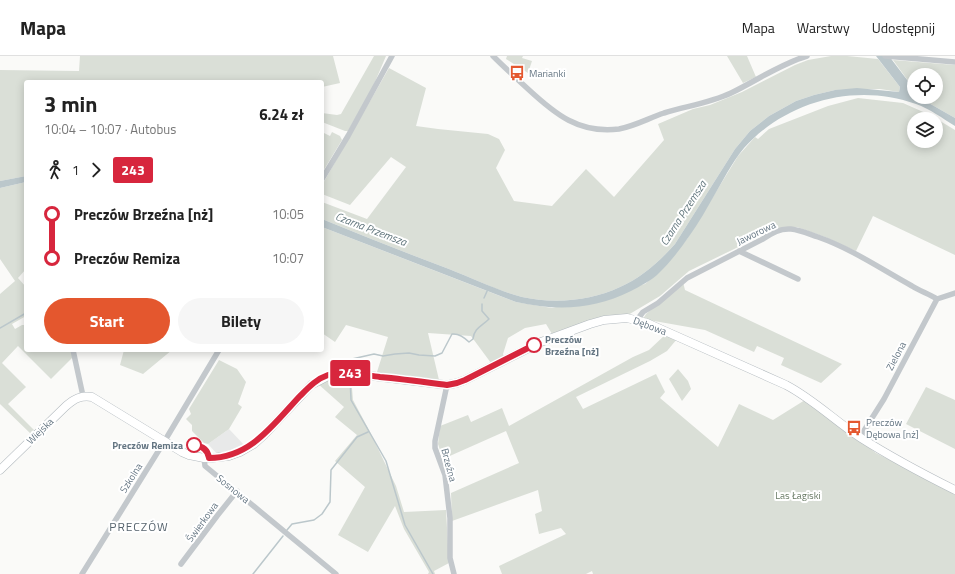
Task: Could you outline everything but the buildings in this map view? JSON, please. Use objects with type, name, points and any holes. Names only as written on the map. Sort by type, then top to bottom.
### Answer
[{"type":"street","points":[[324,176],[348,136],[392,56]]},
{"type":"street","points":[[493,56],[543,103],[565,119],[585,127],[608,130],[626,127],[670,111],[720,98],[748,85],[790,62],[807,56]]},
{"type":"street","points":[[885,56],[955,62]]},
{"type":"street","name":"Jaworowa","points":[[637,320],[643,312],[658,303],[687,278],[779,230],[790,229],[829,241],[866,258],[937,299]]},
{"type":"street","points":[[739,251],[798,279]]},
{"type":"street","points":[[937,299],[955,293]]},
{"type":"street","name":"Zielona","points":[[860,437],[884,399],[937,299]]},
{"type":"street","name":"Dębowa","points":[[204,458],[229,456],[254,444],[311,385],[330,375],[347,373],[447,385],[465,380],[541,342],[604,320],[627,318],[637,320],[786,385],[804,395],[860,437],[898,460],[955,490]]},
{"type":"street","points":[[73,352],[83,396],[92,397],[100,401],[164,442],[189,455],[204,458]]},
{"type":"street","name":"Szkolna","points":[[82,574],[218,352]]},
{"type":"street","name":"Brzeźna","points":[[447,385],[435,441],[435,448],[445,475],[450,518],[450,558],[454,574]]},
{"type":"street","name":"Wiejska","points":[[0,470],[66,406],[72,401],[83,396]]},
{"type":"street","name":"Sosnowa","points":[[204,458],[205,466],[336,574]]},
{"type":"street","name":"Świerkowa","points":[[182,564],[237,491]]},
{"type":"shaded area","points":[[876,56],[889,56],[907,80],[907,102],[870,95],[846,96],[823,100],[780,118],[761,132],[739,154],[687,239],[657,275],[648,282],[631,291],[603,302],[575,307],[546,307],[516,302],[324,228],[324,220],[495,288],[522,297],[559,301],[585,298],[609,292],[620,287],[635,279],[657,263],[675,244],[735,149],[750,131],[769,116],[796,101],[835,90],[857,88],[899,92],[900,87]]},
{"type":"shaded area","points":[[916,104],[930,104],[955,118],[955,126],[943,118],[943,112],[932,112]]},
{"type":"shaded area","points":[[24,176],[24,182],[0,188],[0,181]]},
{"type":"shaded area","points":[[229,429],[245,446],[240,449],[218,455],[208,444]]},
{"type":"green space","points":[[80,56],[333,56],[340,83],[324,87],[324,80],[24,80],[24,176],[0,181],[0,70],[79,71]]},
{"type":"green space","points":[[374,56],[386,56],[372,89],[348,131],[324,123],[324,113],[341,114]]},
{"type":"green space","points":[[507,56],[523,56],[522,58],[532,61],[528,73],[506,59]]},
{"type":"green space","points":[[727,56],[747,56],[756,77],[743,83]]},
{"type":"green space","points":[[831,56],[878,59],[900,87],[899,92],[880,89],[835,90],[796,101],[769,116],[750,131],[735,149],[675,244],[657,263],[643,274],[609,292],[585,298],[559,301],[522,297],[494,288],[324,220],[324,203],[367,219],[406,167],[391,157],[350,205],[324,195],[324,182],[389,68],[426,88],[416,126],[488,134],[499,139],[505,150],[496,168],[514,201],[552,206],[586,169],[614,197],[664,140],[658,124],[693,109],[710,105],[742,92],[808,60]]},
{"type":"green space","points":[[893,60],[955,65],[955,118],[930,104],[943,104],[943,68],[907,68],[907,79]]},
{"type":"green space","points":[[858,98],[903,103],[923,112],[907,112],[907,148],[943,148],[943,123],[955,130],[955,255],[873,216],[856,251],[825,237],[797,227],[773,230],[689,271],[660,296],[628,315],[552,334],[546,324],[525,328],[508,338],[503,354],[504,357],[491,363],[471,336],[428,333],[439,380],[377,372],[388,337],[346,325],[335,342],[324,334],[324,228],[516,302],[552,308],[645,284],[663,268],[687,239],[738,156],[755,137],[758,139],[769,129],[828,106]]},
{"type":"green space","points":[[332,132],[340,136],[342,140],[324,170],[324,133],[330,136]]},
{"type":"green space","points":[[24,182],[24,271],[18,278],[24,285],[24,317],[12,324],[15,329],[24,325],[24,352],[18,346],[2,363],[26,387],[8,404],[35,431],[32,435],[0,404],[0,294],[15,281],[0,259],[0,188]]},
{"type":"green space","points":[[683,282],[685,290],[842,364],[821,383],[781,365],[784,358],[757,346],[754,352],[705,330],[643,319],[646,314]]},
{"type":"green space","name":"Las Łagiski","points":[[666,334],[677,339],[667,351],[650,361],[576,397],[583,409],[656,374],[665,392],[660,398],[718,447],[739,404],[773,420],[805,400],[876,453],[955,493],[955,574],[593,574],[592,571],[586,574],[502,574],[499,566],[566,534],[561,528],[539,534],[535,514],[542,511],[538,490],[452,521],[451,493],[519,463],[506,431],[443,459],[438,444],[440,426],[468,415],[471,422],[502,408],[509,426],[633,357],[649,350]]},
{"type":"green space","points":[[24,352],[72,352],[73,357],[51,379]]},
{"type":"green space","points":[[123,352],[170,352],[143,374],[120,365]]},
{"type":"green space","points":[[219,360],[237,369],[246,382],[238,404],[242,407],[229,429],[208,444],[204,443],[192,431],[192,425],[186,419],[191,414],[189,409]]},
{"type":"green space","points":[[678,369],[688,381],[691,389],[682,401],[669,379]]},
{"type":"green space","points":[[351,376],[353,400],[396,486],[404,512],[446,510],[449,563],[434,571],[435,574],[428,574],[429,572],[404,529],[395,506],[368,552],[338,535],[365,487],[335,461],[357,435],[335,417],[344,407],[317,383],[327,379]]},
{"type":"green space","points":[[926,387],[955,400],[955,449],[906,424]]},
{"type":"waterway","points":[[484,298],[488,289]]},
{"type":"waterway","points":[[350,370],[350,362],[352,359],[374,354],[383,356],[409,353],[435,356],[442,353],[452,334],[457,334],[469,342],[473,339],[475,332],[489,319],[482,311],[482,304]]},
{"type":"waterway","points":[[0,328],[24,314]]},
{"type":"waterway","points":[[350,377],[351,400],[386,461],[405,525],[433,574]]},
{"type":"waterway","points":[[287,530],[292,524],[314,520],[322,514],[330,502],[331,470],[357,437],[368,432]]},
{"type":"waterway","points":[[253,574],[283,536]]},
{"type":"bus line","name":"243","points":[[194,445],[204,448],[208,453],[209,458],[225,457],[240,452],[254,444],[264,435],[311,385],[323,377],[339,373],[347,373],[447,385],[465,380],[534,345]]},
{"type":"place","name":"Marianki","points":[[517,73]]},
{"type":"place","name":"Preczów Brzeźna [nż]","points":[[534,345]]},
{"type":"place","name":"Preczów Dębowa [nż]","points":[[854,428]]},
{"type":"place","name":"Preczów Remiza","points":[[194,445]]},
{"type":"district","name":"PRECZÓW","points":[[139,526]]},
{"type":"water label","name":"Czarna Przemsza","points":[[683,213]]},
{"type":"water label","name":"Czarna Przemsza","points":[[371,229]]}]
